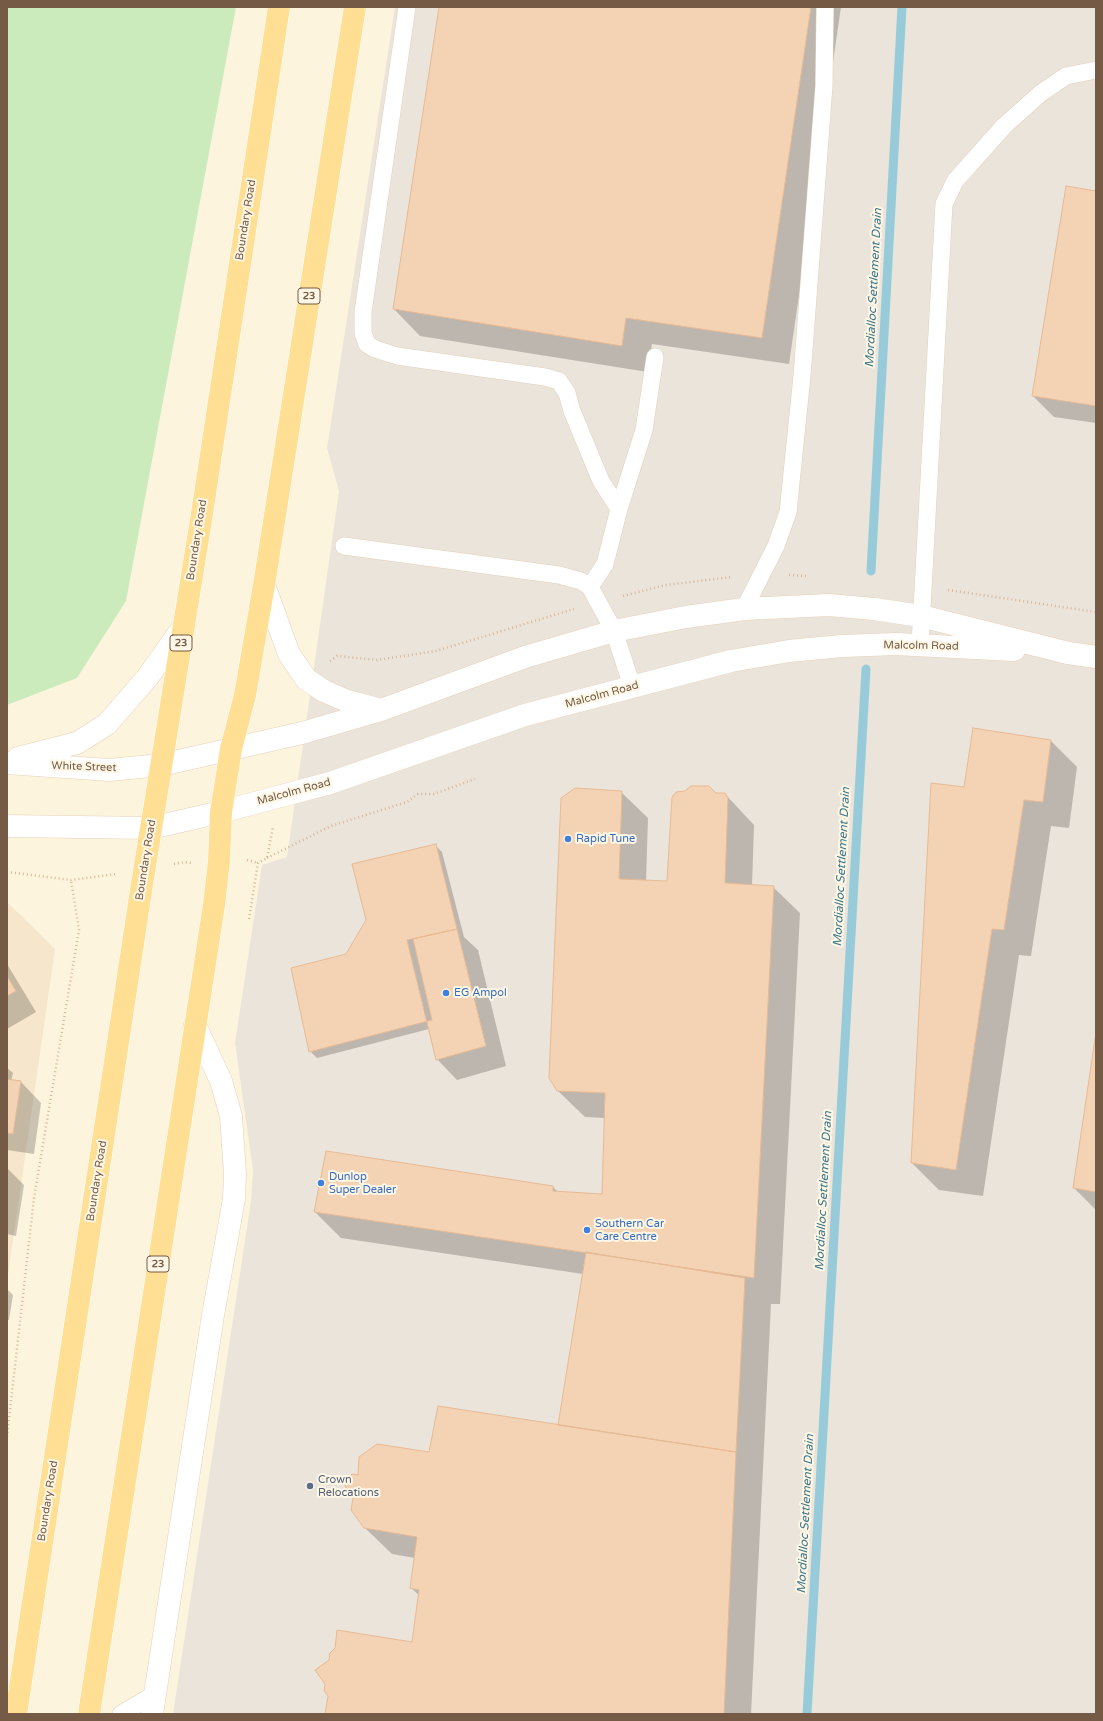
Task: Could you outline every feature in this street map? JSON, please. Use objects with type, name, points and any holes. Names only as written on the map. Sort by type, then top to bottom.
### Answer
[{"type":"main road","name":"Boundary Road","points":[[16,1714],[151,828],[184,626],[279,7]]},
{"type":"main road","name":"23","points":[[88,1714],[195,1026],[219,861],[221,812],[231,749],[245,695],[264,585],[355,7]]},
{"type":"street","points":[[264,585],[290,654],[306,679],[324,691],[346,701],[381,710]]},
{"type":"street","name":"Malcolm Road","points":[[161,765],[302,733],[381,710],[525,658],[614,631],[686,617],[744,609],[829,605],[874,609],[921,616],[1068,653]]},
{"type":"street","points":[[7,762],[77,743],[107,724],[144,682],[184,626]]},
{"type":"street","name":"Malcolm Road","points":[[151,828],[221,812],[330,783],[525,715],[731,661],[789,651],[842,646],[920,645],[1068,653],[1096,657]]},
{"type":"street","name":"White Street","points":[[7,762],[109,770],[161,765]]},
{"type":"street","points":[[7,826],[151,828]]},
{"type":"street","points":[[153,1704],[213,1314],[234,1199],[235,1174],[231,1116],[221,1081],[195,1026]]},
{"type":"lane","points":[[407,7],[363,312],[363,333],[367,344],[375,350],[396,356],[545,377],[559,381],[567,393],[572,411],[601,481],[619,509]]},
{"type":"lane","points":[[744,609],[776,546],[788,512],[802,376],[824,86],[825,7]]},
{"type":"lane","points":[[920,645],[944,204],[955,181],[1009,122],[1041,93],[1066,76],[1096,70]]},
{"type":"lane","points":[[590,587],[605,564],[619,509],[644,430],[655,357]]},
{"type":"lane","points":[[344,546],[559,575],[581,581],[590,587],[614,631],[632,686]]},
{"type":"lane","points":[[121,1714],[153,1704]]},
{"type":"path","points":[[267,858],[331,826],[407,802],[418,794],[434,794],[475,779]]},
{"type":"path","points":[[7,1437],[34,1198],[79,930],[71,880]]},
{"type":"shaded area","points":[[395,7],[1096,7],[1096,1714],[173,1714],[251,1201],[253,1170],[235,1043],[262,865],[287,857],[339,491],[327,448]]},
{"type":"shaded area","points":[[7,902],[55,949],[7,1282]]},
{"type":"green space","points":[[7,7],[236,7],[126,601],[77,678],[7,705]]},
{"type":"building","points":[[439,7],[811,7],[762,338],[626,318],[622,346],[393,309]]},
{"type":"building","points":[[1066,186],[1096,191],[1096,406],[1032,396]]},
{"type":"building","points":[[973,728],[1051,740],[1043,802],[1024,800],[1004,930],[992,929],[956,1170],[911,1163],[931,783],[964,787]]},
{"type":"building","points":[[691,786],[709,786],[716,793],[725,793],[728,798],[725,883],[774,886],[754,1278],[314,1212],[326,1151],[553,1186],[553,1191],[602,1194],[605,1093],[557,1091],[549,1078],[561,798],[575,788],[622,791],[619,879],[667,881],[672,797],[676,792],[685,791]]},
{"type":"building","points":[[436,844],[457,929],[413,939],[432,1020],[309,1052],[291,968],[346,954],[366,920],[352,864]]},
{"type":"building","name":"EG Ampol","points":[[457,929],[486,1046],[436,1060],[407,940]]},
{"type":"building","points":[[7,976],[16,991],[7,996]]},
{"type":"building","points":[[1096,1032],[1096,1192],[1073,1188]]},
{"type":"building","points":[[7,1079],[21,1081],[13,1134],[7,1133]]},
{"type":"building","points":[[586,1252],[745,1278],[736,1452],[558,1425]]},
{"type":"building","points":[[438,1406],[736,1452],[724,1714],[325,1714],[328,1696],[324,1691],[325,1684],[315,1670],[329,1660],[330,1653],[335,1648],[337,1630],[412,1642],[419,1590],[410,1588],[417,1537],[364,1528],[351,1510],[354,1493],[349,1492],[345,1486],[347,1479],[352,1474],[358,1475],[359,1457],[377,1444],[429,1452]]},
{"type":"waterway","name":"Mordialloc Settlement Drain","points":[[871,571],[902,7]]},
{"type":"waterway","name":"Mordialloc Settlement Drain","points":[[807,1714],[866,669]]},
{"type":"place","name":"Rapid Tune","points":[[568,839]]},
{"type":"place","name":"EG Ampol","points":[[446,993]]},
{"type":"place","name":"Dunlop Super Dealer","points":[[321,1183]]},
{"type":"place","name":"Southern Car Care Centre","points":[[587,1230]]},
{"type":"place","name":"Crown Relocations","points":[[310,1486]]}]
